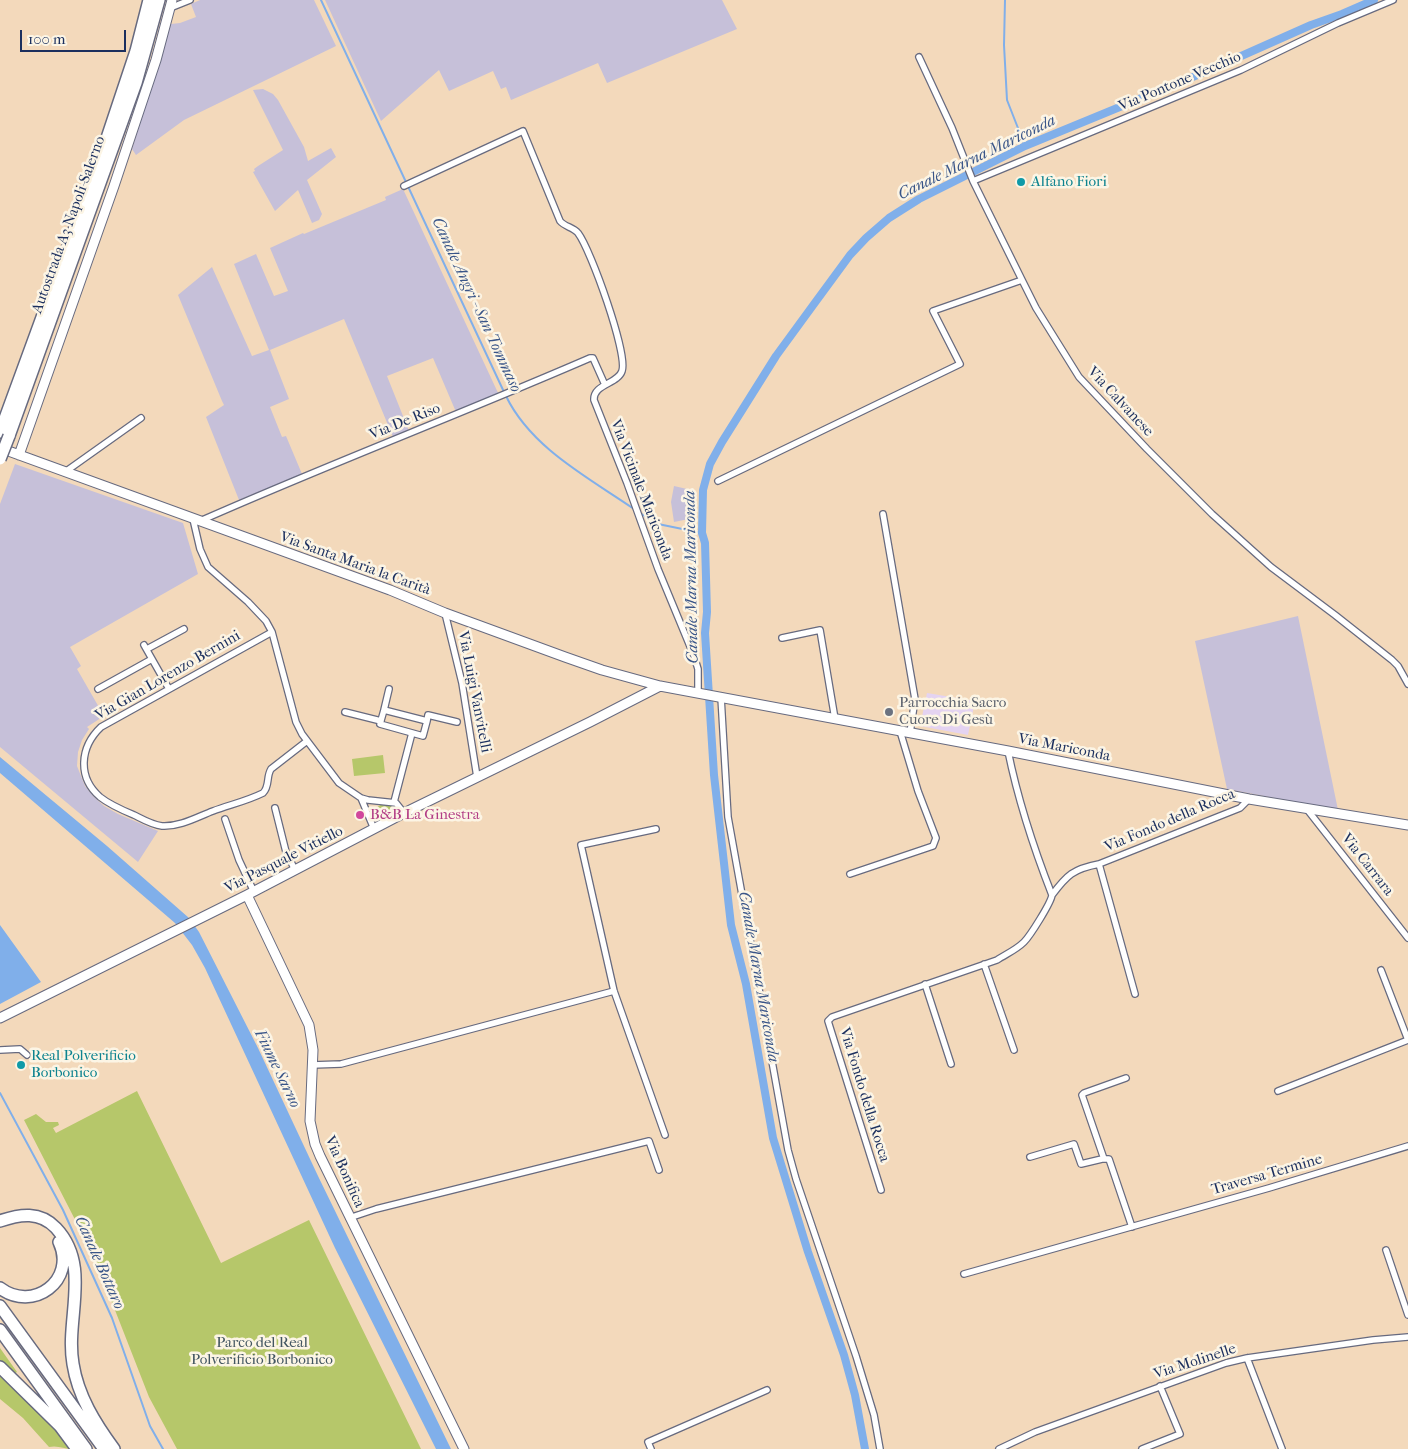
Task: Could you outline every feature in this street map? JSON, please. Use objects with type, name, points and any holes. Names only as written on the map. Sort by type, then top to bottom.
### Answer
[{"type":"highway","name":"Autostrada A3 Napoli-Salerno","points":[[0,459],[4,434],[106,142],[136,51],[149,0]]},
{"type":"highway","name":"Autostrada A3 Napoli-Salerno","points":[[4,434],[136,83],[159,0]]},
{"type":"highway","points":[[0,1221],[25,1214],[41,1218],[52,1223],[67,1243],[73,1260],[75,1274],[71,1347],[76,1379],[87,1408],[114,1449]]},
{"type":"highway","points":[[0,1227],[16,1221],[31,1220],[44,1225],[57,1236],[63,1254],[63,1265],[56,1283],[39,1295],[17,1297],[0,1288]]},
{"type":"highway","points":[[0,1306],[104,1449]]},
{"type":"highway","points":[[0,1330],[86,1449]]},
{"type":"highway","points":[[0,1367],[60,1426],[77,1449]]},
{"type":"street","points":[[19,455],[123,159],[156,60],[171,4],[190,0]]},
{"type":"street","name":"Via Pontone Vecchio","points":[[973,179],[1241,70],[1338,23],[1393,0]]},
{"type":"street","name":"Via Calvanese","points":[[919,57],[973,179],[1022,280],[1036,308],[1079,377],[1140,442],[1212,514],[1272,566],[1398,666],[1408,684]]},
{"type":"street","points":[[404,186],[523,131],[560,221],[579,234],[610,308],[623,368],[620,375],[605,385]]},
{"type":"street","points":[[718,482],[960,364],[933,311],[1022,280]]},
{"type":"street","name":"Via De Riso","points":[[196,520],[502,396],[590,358],[593,358],[596,362],[605,385]]},
{"type":"street","name":"Via Vicinale Mariconda","points":[[605,385],[596,391],[594,400],[658,569],[694,656],[698,669],[701,693]]},
{"type":"street","points":[[65,472],[141,418]]},
{"type":"street","name":"Via Santa Maria la Carità","points":[[0,448],[390,590],[445,613],[584,664],[660,686],[718,696]]},
{"type":"street","points":[[883,514],[915,698],[910,733]]},
{"type":"street","points":[[196,520],[200,549],[208,567],[253,607],[266,621],[272,632],[299,730],[336,779],[361,798],[380,802],[394,802],[399,805],[404,813]]},
{"type":"street","name":"Via Luigi Vanvitelli","points":[[445,613],[462,683],[477,777]]},
{"type":"street","points":[[169,689],[146,647],[184,628]]},
{"type":"street","points":[[782,638],[820,630],[835,719]]},
{"type":"street","name":"Via Gian Lorenzo Bernini","points":[[272,632],[101,727],[90,738],[87,745],[83,761],[86,776],[100,796],[123,811],[162,826],[181,823],[263,793],[267,789],[268,775],[271,769],[307,741]]},
{"type":"street","points":[[98,688],[152,659]]},
{"type":"street","name":"Via Pasquale Vitiello","points":[[0,1018],[170,932],[250,894],[404,813],[660,686]]},
{"type":"street","points":[[389,689],[380,724],[423,736],[428,715],[457,722]]},
{"type":"street","points":[[718,696],[728,818],[788,1150],[856,1356],[874,1415],[880,1449]]},
{"type":"street","name":"Via Mariconda","points":[[718,696],[1249,799],[1408,825]]},
{"type":"street","points":[[384,710],[427,721]]},
{"type":"street","points":[[345,712],[381,721]]},
{"type":"street","points":[[850,874],[933,846],[935,842],[936,838],[918,791],[900,731]]},
{"type":"street","points":[[394,802],[412,733]]},
{"type":"street","points":[[1008,751],[1015,785],[1052,895]]},
{"type":"street","points":[[361,798],[374,829]]},
{"type":"street","name":"Via Fondo della Rocca","points":[[881,1190],[828,1021],[832,1017],[997,960],[1025,941],[1047,908],[1052,895],[1068,876],[1240,808],[1249,799]]},
{"type":"street","points":[[370,818],[372,808],[380,802]]},
{"type":"street","points":[[275,808],[286,852],[295,870]]},
{"type":"street","name":"Via Carrara","points":[[1306,808],[1408,938]]},
{"type":"street","points":[[225,819],[250,894]]},
{"type":"street","points":[[656,829],[581,845],[614,991],[665,1135]]},
{"type":"street","name":"Via Fondo della Rocca","points":[[1099,864],[1136,994]]},
{"type":"street","name":"Via Bonifica","points":[[250,894],[309,1025],[313,1050],[310,1105],[312,1131],[320,1156],[464,1449]]},
{"type":"street","points":[[984,964],[1014,1050]]},
{"type":"street","points":[[1278,1091],[1408,1040],[1381,970]]},
{"type":"street","points":[[925,984],[951,1064]]},
{"type":"street","points":[[312,1065],[342,1064],[614,991]]},
{"type":"street","points":[[0,1050],[20,1049],[27,1055]]},
{"type":"street","points":[[1104,1159],[1082,1094],[1126,1078]]},
{"type":"street","points":[[349,1218],[376,1209],[650,1141],[659,1170]]},
{"type":"street","points":[[1030,1157],[1074,1144],[1081,1164],[1109,1159],[1132,1227]]},
{"type":"street","name":"Traversa Termine","points":[[964,1274],[1269,1188],[1408,1146]]},
{"type":"street","points":[[1386,1250],[1408,1315]]},
{"type":"street","name":"Via Molinelle","points":[[999,1449],[1035,1432],[1226,1363],[1247,1358],[1373,1340],[1408,1337]]},
{"type":"street","points":[[1247,1358],[1282,1449]]},
{"type":"street","points":[[1142,1449],[1180,1434],[1160,1386]]},
{"type":"street","points":[[651,1449],[648,1442],[767,1390]]},
{"type":"shaded area","points":[[200,0],[314,0],[336,46],[184,120],[136,155],[132,149],[171,24],[196,17],[191,4]]},
{"type":"shaded area","points":[[325,0],[722,0],[737,29],[607,83],[598,63],[511,100],[506,87],[501,89],[493,71],[449,91],[439,70],[381,121]]},
{"type":"shaded area","points":[[263,89],[273,94],[278,100],[304,147],[308,161],[331,148],[336,157],[307,180],[322,214],[319,220],[312,223],[298,190],[275,211],[253,172],[258,166],[283,150],[253,90]]},
{"type":"shaded area","points":[[403,189],[499,395],[456,412],[433,358],[387,376],[409,431],[393,437],[344,319],[270,350],[289,399],[270,407],[282,437],[286,436],[302,474],[239,500],[206,417],[224,405],[178,295],[212,267],[252,356],[269,350],[234,264],[256,254],[274,296],[288,291],[270,248],[386,200],[385,197]]},
{"type":"shaded area","points":[[15,464],[183,523],[198,574],[70,647],[81,666],[77,669],[104,716],[87,727],[89,729],[82,740],[78,752],[77,766],[85,786],[104,806],[158,831],[138,862],[0,747],[0,504]]},
{"type":"shaded area","points":[[674,486],[687,489],[691,514],[688,514],[689,519],[674,522],[671,502]]},
{"type":"shaded area","points":[[1298,616],[1338,810],[1227,789],[1195,641]]},
{"type":"shaded area","points":[[927,693],[975,701],[968,735],[920,726]]},
{"type":"green space","points":[[383,755],[385,773],[354,776],[352,759]]},
{"type":"green space","points":[[388,804],[392,807],[391,812],[376,821],[376,808]]},
{"type":"green space","name":"Parco del Real Polverificio Borbonico","points":[[137,1091],[221,1263],[309,1220],[421,1449],[177,1449],[149,1397],[88,1245],[24,1120],[36,1114],[46,1122],[58,1122],[59,1125],[53,1128],[56,1133]]},
{"type":"green space","points":[[0,1348],[17,1372],[14,1374],[0,1362]]},
{"type":"green space","points":[[0,1373],[47,1419],[72,1449],[55,1446],[49,1447],[23,1418],[0,1399]]},
{"type":"water","name":"Fiume Sarno","points":[[0,757],[107,846],[189,918],[199,932],[258,1048],[451,1449],[436,1449],[335,1248],[205,968],[192,945],[175,923],[0,773]]},
{"type":"water","points":[[0,925],[41,982],[0,1004]]},
{"type":"waterway","name":"Canale Angri - San Tommaso","points":[[321,0],[504,392]]},
{"type":"waterway","points":[[1005,0],[1004,45],[1007,100],[1025,146]]},
{"type":"waterway","name":"Canale Marna Mariconda","points":[[865,1449],[855,1395],[844,1355],[808,1252],[773,1138],[746,984],[731,925],[714,775],[705,633],[707,612],[705,543],[702,533],[703,490],[710,464],[776,356],[850,255],[889,218],[919,199],[1025,146],[1374,0]]},
{"type":"waterway","name":"Canale Angri - San Tommaso","points":[[506,396],[517,415],[546,446],[580,473],[634,509]]},
{"type":"waterway","name":"Canale Angri - San Tommaso","points":[[640,513],[658,524],[702,533]]},
{"type":"waterway","name":"Canale Bottaro","points":[[0,1093],[63,1210],[112,1318],[150,1426],[163,1449]]},
{"type":"place","name":"Alfano Fiori","points":[[1021,182]]},
{"type":"place","name":"Parrocchia Sacro Cuore Di Gesù","points":[[889,712]]},
{"type":"place","name":"B&B La Ginestra","points":[[360,815]]},
{"type":"place","name":"Real Polverificio Borbonico","points":[[21,1065]]}]
